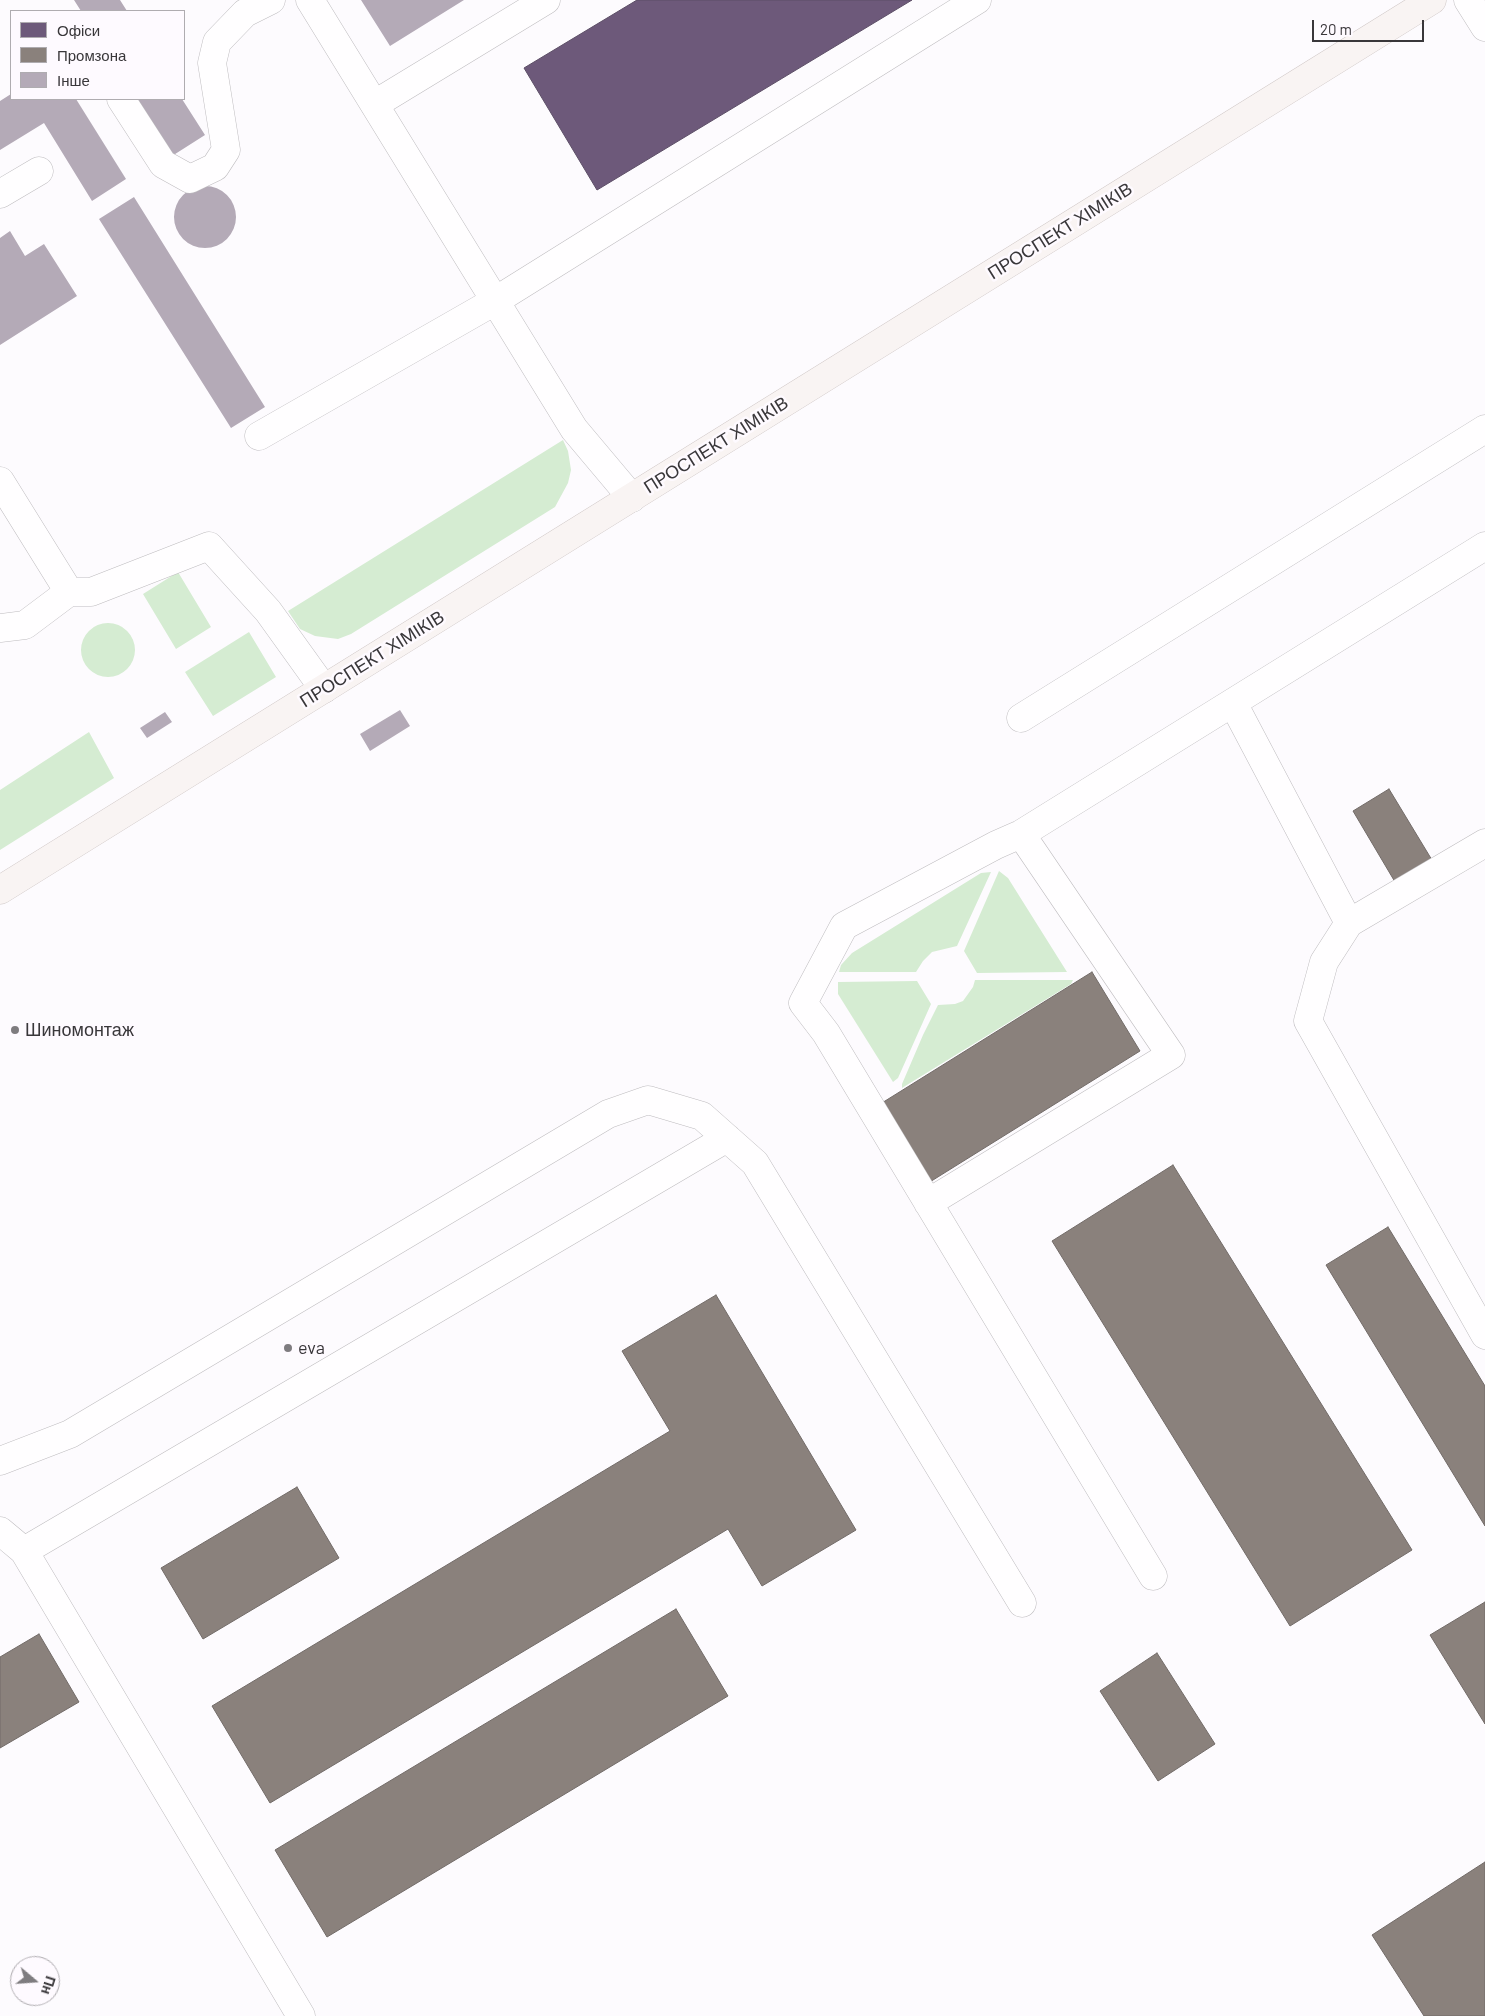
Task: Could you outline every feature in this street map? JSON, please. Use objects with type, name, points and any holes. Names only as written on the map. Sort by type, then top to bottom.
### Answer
[{"type":"main road","name":"ПРОСПЕКТ ХІМІКІВ","points":[[0,890],[1432,0]]},
{"type":"lane","points":[[122,100],[163,164],[190,180],[215,167],[226,150],[212,63],[217,42],[245,13],[271,0]]},
{"type":"lane","points":[[310,0],[574,429],[632,498]]},
{"type":"lane","points":[[375,104],[546,0]]},
{"type":"lane","points":[[259,436],[495,300],[977,0]]},
{"type":"lane","points":[[1468,0],[1485,27]]},
{"type":"lane","points":[[0,194],[39,171]]},
{"type":"lane","points":[[1021,718],[1485,429]]},
{"type":"lane","points":[[0,481],[69,592]]},
{"type":"lane","points":[[0,628],[25,625],[69,592],[100,590],[209,546],[268,611],[324,689]]},
{"type":"lane","points":[[1153,1576],[826,1033],[803,1003],[844,926],[996,845],[1021,834],[1485,546]]},
{"type":"lane","points":[[1233,704],[1349,923]]},
{"type":"lane","points":[[928,1203],[1171,1055],[1021,834]]},
{"type":"lane","points":[[1485,844],[1349,923],[1324,962],[1308,1021],[1485,1336]]},
{"type":"lane","points":[[0,1461],[70,1434],[608,1114],[648,1100],[702,1116],[755,1163],[1022,1604]]},
{"type":"lane","points":[[24,1551],[727,1138]]},
{"type":"lane","points":[[0,1531],[24,1551],[301,2016]]},
{"type":"green space","points":[[563,440],[568,451],[571,470],[568,483],[555,507],[351,634],[338,639],[315,636],[300,629],[288,611]]},
{"type":"green space","points":[[178,572],[211,627],[176,649],[143,594]]},
{"type":"green space","points":[[103,623],[113,623],[123,627],[131,635],[135,650],[131,665],[123,673],[113,677],[103,677],[93,673],[85,665],[81,655],[81,645],[85,635],[93,627]]},
{"type":"green space","points":[[249,632],[276,677],[213,716],[185,672]]},
{"type":"green space","points":[[89,732],[114,778],[0,850],[0,790]]},
{"type":"green space","points":[[999,871],[1008,878],[1067,972],[977,973],[964,951]]},
{"type":"green space","points":[[991,872],[957,946],[932,952],[916,972],[839,972],[841,965],[852,953],[981,873]]},
{"type":"green space","points":[[975,980],[1073,980],[1071,984],[902,1088],[923,1035],[938,1005],[955,1004],[963,1001],[973,987]]},
{"type":"green space","points":[[917,981],[931,1004],[898,1078],[893,1082],[838,994],[838,982]]},
{"type":"building: Офіси","points":[[637,0],[912,0],[597,190],[524,68]]},
{"type":"building: Промзона","points":[[1389,789],[1435,865],[1398,887],[1353,811]]},
{"type":"building: Промзона","points":[[1092,972],[1140,1051],[925,1185],[877,1106]]},
{"type":"building: Промзона","points":[[1173,1165],[1412,1550],[1290,1626],[1052,1241]]},
{"type":"building: Промзона","points":[[1388,1227],[1485,1386],[1485,1526],[1326,1265]]},
{"type":"building: Промзона","points":[[716,1295],[856,1530],[762,1586],[728,1529],[270,1803],[212,1706],[670,1431],[622,1351]]},
{"type":"building: Промзона","points":[[297,1487],[339,1558],[203,1639],[161,1568]]},
{"type":"building: Промзона","points":[[1485,1602],[1485,1724],[1430,1635]]},
{"type":"building: Промзона","points":[[676,1609],[728,1696],[327,1937],[275,1850]]},
{"type":"building: Промзона","points":[[39,1634],[79,1702],[0,1748],[0,1657]]},
{"type":"building: Промзона","points":[[1157,1653],[1215,1744],[1158,1781],[1100,1691]]},
{"type":"building: Промзона","points":[[1485,1862],[1485,2016],[1424,2016],[1372,1935]]},
{"type":"building: Інше","points":[[74,0],[120,0],[126,10],[80,10]]},
{"type":"building: Інше","points":[[361,0],[464,0],[390,46]]},
{"type":"building: Інше","points":[[10,95],[10,100],[77,100],[126,179],[92,201],[44,123],[0,150],[0,101]]},
{"type":"building: Інше","points":[[137,100],[183,100],[205,135],[172,156]]},
{"type":"building: Інше","points":[[205,186],[217,189],[227,195],[233,205],[236,217],[233,229],[227,239],[217,245],[205,248],[193,245],[183,239],[177,229],[174,217],[177,205],[183,195],[193,189]]},
{"type":"building: Інше","points":[[134,197],[265,407],[231,428],[99,219]]},
{"type":"building: Інше","points":[[10,231],[25,256],[44,244],[77,296],[0,345],[0,238]]},
{"type":"building: Інше","points":[[400,710],[410,726],[370,751],[360,734]]},
{"type":"building: Інше","points":[[165,712],[172,722],[147,738],[140,728]]},
{"type":"place","name":"Шиномонтаж","points":[[15,1030]]},
{"type":"place","name":"eva","points":[[288,1348]]}]
